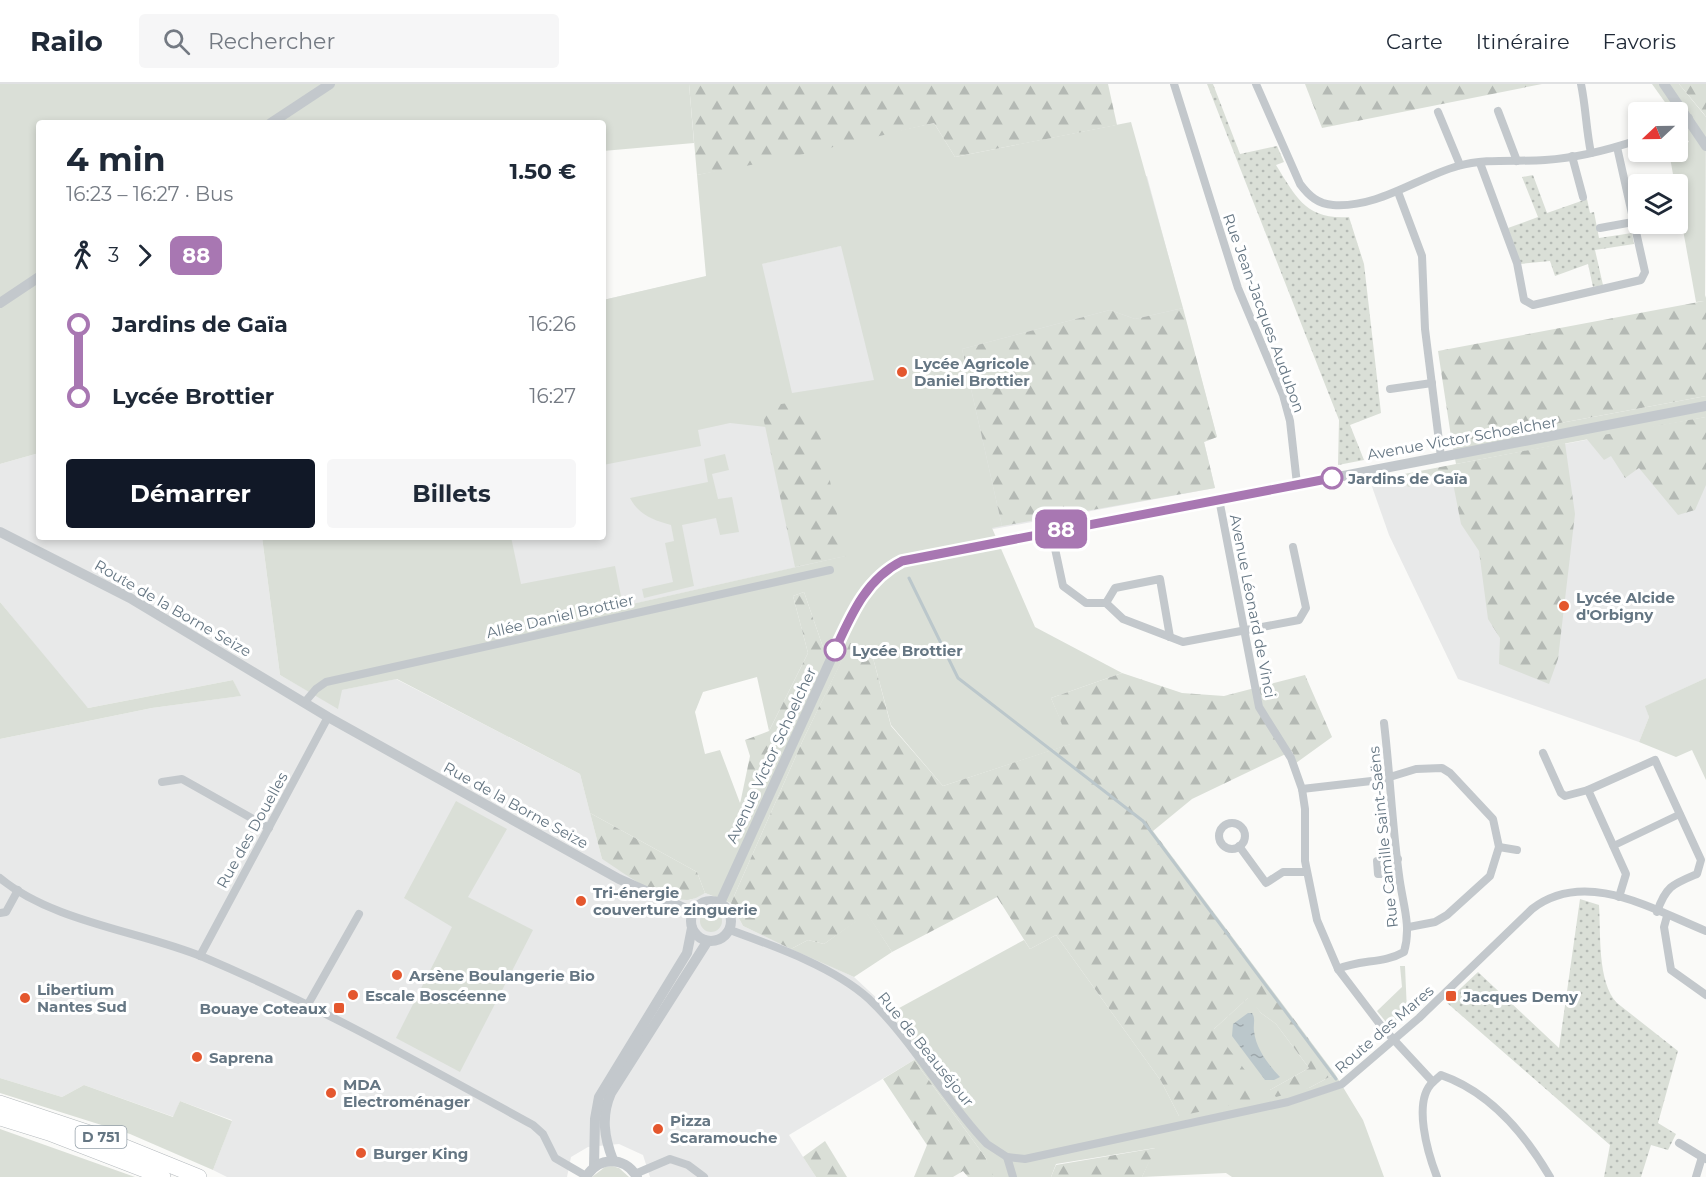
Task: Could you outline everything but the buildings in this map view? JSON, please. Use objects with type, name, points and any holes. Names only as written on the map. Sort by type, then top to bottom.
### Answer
[{"type":"highway","name":"D 751","points":[[0,1103],[93,1134],[199,1177]]},
{"type":"highway","name":"D 751","points":[[0,1118],[49,1133],[163,1177]]},
{"type":"street","points":[[276,120],[330,84]]},
{"type":"street","name":"Rue Jean-Jacques Audubon","points":[[1174,84],[1238,288],[1283,395],[1290,421],[1297,484]]},
{"type":"street","points":[[1256,84],[1300,184],[1310,196],[1321,203],[1343,205],[1398,192],[1430,176],[1460,165],[1572,156],[1628,143]]},
{"type":"street","points":[[1581,84],[1588,115],[1585,124],[1591,153]]},
{"type":"street","points":[[1664,84],[1706,146]]},
{"type":"street","points":[[1497,111],[1517,161]]},
{"type":"street","points":[[1438,112],[1460,165]]},
{"type":"street","points":[[1617,147],[1628,199]]},
{"type":"street","points":[[1572,156],[1583,197]]},
{"type":"street","points":[[1480,163],[1516,263],[1524,300],[1533,304],[1641,280],[1645,273],[1636,234]]},
{"type":"street","points":[[1398,192],[1422,256],[1425,329],[1441,457]]},
{"type":"street","points":[[1600,228],[1628,223]]},
{"type":"street","points":[[0,303],[36,279]]},
{"type":"street","points":[[1390,389],[1432,383]]},
{"type":"street","name":"Avenue Victor Schoelcher","points":[[720,903],[851,615],[873,582],[889,567],[914,556],[1706,406]]},
{"type":"street","name":"Avenue Léonard de Vinci","points":[[1219,499],[1259,707],[1291,758],[1302,789],[1306,872],[1317,920],[1338,969],[1395,1040],[1433,1082]]},
{"type":"street","points":[[1051,530],[1063,586],[1086,603],[1106,603],[1123,619],[1190,642],[1299,620],[1306,608],[1293,547]]},
{"type":"street","name":"Route de la Borne Seize","points":[[0,532],[130,598],[201,638],[328,717]]},
{"type":"street","name":"Allée Daniel Brottier","points":[[304,703],[316,689],[326,682],[830,570]]},
{"type":"street","points":[[1106,603],[1115,588],[1160,579],[1170,637]]},
{"type":"street","name":"Rue des Douelles","points":[[200,956],[328,717]]},
{"type":"street","name":"Rue de la Borne Seize","points":[[328,717],[619,879],[693,912]]},
{"type":"street","name":"Rue Camille Saint-Saëns","points":[[1338,969],[1404,952],[1408,927],[1398,874],[1384,723]]},
{"type":"street","points":[[1543,753],[1561,793],[1565,796],[1588,790],[1654,760],[1701,860],[1697,874],[1676,883],[1665,891],[1657,912]]},
{"type":"street","points":[[1302,789],[1390,778],[1428,768],[1442,768],[1450,773],[1493,819],[1499,847],[1490,876],[1447,915],[1435,922],[1408,927]]},
{"type":"street","points":[[162,782],[182,779],[269,828]]},
{"type":"street","points":[[1588,790],[1626,874],[1619,897]]},
{"type":"street","points":[[1613,846],[1680,814]]},
{"type":"street","points":[[1239,846],[1266,883],[1283,872],[1306,872]]},
{"type":"street","points":[[1499,847],[1517,850]]},
{"type":"street","points":[[1398,859],[1377,861],[1378,874],[1398,874]]},
{"type":"street","points":[[0,878],[18,890],[69,913],[200,956],[268,985],[533,1125],[543,1134],[555,1158],[586,1177],[594,1167],[613,1161],[628,1166],[636,1176],[670,1159],[688,1166],[704,1177]]},
{"type":"street","points":[[0,913],[6,912],[18,890]]},
{"type":"street","name":"Route des Mares","points":[[1007,1156],[1025,1159],[1046,1156],[1317,1094],[1342,1084],[1395,1040],[1532,909],[1547,898],[1567,891],[1582,890],[1619,897],[1706,931]]},
{"type":"street","points":[[594,1167],[595,1119],[599,1097],[687,953],[693,912],[708,901],[720,903],[732,917],[730,930],[721,940],[707,942],[698,937],[692,928]]},
{"type":"street","points":[[308,1006],[360,914]]},
{"type":"street","points":[[1667,916],[1664,927],[1671,970],[1706,995]]},
{"type":"street","name":"Rue de Beauséjour","points":[[730,930],[826,970],[868,998],[975,1132],[987,1144],[1007,1156]]},
{"type":"street","points":[[613,1161],[604,1129],[604,1114],[611,1093],[707,942]]},
{"type":"street","points":[[1437,1177],[1430,1157],[1423,1109],[1426,1088],[1441,1075],[1476,1092],[1506,1117],[1537,1155],[1550,1177]]},
{"type":"street","points":[[1679,1143],[1704,1158],[1696,1177]]},
{"type":"street","points":[[1007,1156],[1013,1177]]},
{"type":"shaded area","name":"Lycée Agricole Daniel Brottier","points":[[1147,176],[1217,437],[1204,442],[1215,488],[838,558],[490,636],[466,540],[606,540],[606,299]]},
{"type":"shaded area","name":"Lycée Alcide d'Orbigny","points":[[1706,417],[1706,678],[1646,706],[1649,717],[1639,742],[1458,679],[1389,535],[1370,481]]},
{"type":"shaded area","points":[[36,454],[36,540],[262,540],[280,675],[338,708],[341,690],[396,679],[580,774],[602,859],[690,900],[705,893],[731,903],[743,926],[854,977],[882,1003],[924,1054],[789,1135],[816,1177],[650,1177],[643,1155],[619,1144],[588,1147],[571,1157],[567,1177],[227,1177],[213,1170],[232,1120],[180,1101],[174,1117],[84,1085],[62,1097],[0,1078],[0,739],[152,708],[240,696],[233,680],[88,708],[0,602],[0,464]]},
{"type":"green space","points":[[0,84],[689,84],[694,143],[606,151],[606,120],[36,120],[36,454],[0,464]]},
{"type":"green space","points":[[689,84],[1108,84],[1117,125],[955,157],[934,123],[783,159],[697,175]]},
{"type":"green space","points":[[1207,84],[1213,84],[1240,154],[1277,146],[1284,162],[1276,165],[1304,204],[1322,215],[1349,217],[1364,264],[1381,413],[1350,425],[1364,460],[1338,465],[1339,420]]},
{"type":"green space","points":[[1305,84],[1542,84],[1322,128]]},
{"type":"green space","points":[[1652,84],[1679,84],[1706,117],[1705,301],[1696,302],[1684,234],[1688,234],[1688,174],[1673,174],[1671,162],[1688,162],[1688,102],[1665,102]]},
{"type":"green space","points":[[1679,84],[1706,84],[1706,117],[1704,114]]},
{"type":"green space","points":[[1131,122],[1183,308],[1135,319],[1110,310],[962,349],[1002,526],[992,528],[1035,627],[1122,673],[1051,698],[1071,744],[943,786],[891,725],[873,658],[852,640],[803,740],[731,903],[705,893],[697,872],[590,813],[580,774],[397,679],[342,690],[338,709],[280,675],[262,540],[512,540],[521,584],[615,566],[623,606],[845,556],[762,407],[766,427],[730,423],[698,430],[701,446],[606,464],[606,299],[706,276],[697,175],[934,123],[955,157]],"holes":[[[841,246],[874,380],[792,393],[762,264]],[[804,592],[824,650],[740,803],[720,750],[705,754],[695,712],[703,692],[757,677],[769,731],[808,653],[793,596]]]},
{"type":"green space","points":[[1533,175],[1547,213],[1587,199],[1590,213],[1594,212],[1599,238],[1632,234],[1634,244],[1595,250],[1603,285],[1593,287],[1588,264],[1555,276],[1550,261],[1520,264],[1508,228],[1538,217],[1522,177]]},
{"type":"green space","points":[[1706,295],[1706,396],[1452,443],[1438,351],[1704,301]]},
{"type":"green space","points":[[1183,308],[1217,437],[1204,442],[1215,488],[1002,526],[962,349],[1110,310],[1135,319]]},
{"type":"green space","points":[[1706,396],[1706,417],[1456,464],[1452,443]]},
{"type":"green space","points":[[795,402],[820,434],[846,556],[795,567],[761,407]]},
{"type":"green space","points":[[1706,417],[1706,485],[1695,510],[1678,515],[1639,468],[1625,478],[1611,456],[1604,460],[1586,438]]},
{"type":"green space","points":[[1565,443],[1575,514],[1558,659],[1549,684],[1499,664],[1500,638],[1488,619],[1479,551],[1461,524],[1452,478],[1408,487],[1399,475]]},
{"type":"green space","points":[[725,454],[729,470],[712,474],[718,499],[732,497],[739,532],[720,535],[716,518],[682,525],[694,586],[644,598],[642,589],[673,582],[665,543],[674,541],[671,525],[647,516],[630,498],[708,482],[704,459]]},
{"type":"green space","points":[[804,592],[824,650],[757,797],[740,804],[750,756],[745,740],[769,731],[808,653],[793,596]]},
{"type":"green space","points":[[0,602],[88,708],[233,680],[241,696],[152,708],[0,739]]},
{"type":"green space","points":[[852,639],[873,658],[891,726],[943,786],[1070,744],[1051,698],[1122,673],[1182,693],[1224,696],[1305,675],[1332,737],[1296,763],[1292,751],[1192,799],[1153,831],[1335,1074],[1309,1088],[1276,1097],[1270,1090],[1309,1068],[1276,1024],[1261,1013],[1248,998],[1214,1029],[1266,1098],[1179,1116],[1161,1081],[1056,935],[1030,949],[997,897],[892,952],[867,914],[824,944],[808,940],[791,949],[743,926],[731,903],[803,740]]},
{"type":"green space","points":[[1706,678],[1706,780],[1692,750],[1676,757],[1639,742],[1649,717],[1645,706]]},
{"type":"green space","points":[[456,801],[507,829],[468,897],[533,930],[460,1072],[396,1038],[452,927],[404,898]]},
{"type":"green space","points":[[590,813],[697,872],[705,893],[687,900],[664,895],[642,885],[602,859]]},
{"type":"green space","points":[[1580,899],[1599,905],[1601,957],[1606,983],[1611,994],[1617,1003],[1678,1051],[1658,1123],[1676,1134],[1668,1150],[1651,1145],[1641,1177],[1604,1177],[1610,1145],[1446,1002],[1478,972],[1559,1048]]},
{"type":"green space","points":[[711,910],[719,913],[722,921],[719,929],[711,932],[703,929],[700,921],[703,913]]},
{"type":"green space","points":[[867,913],[892,952],[854,977],[791,949],[808,940],[824,944]]},
{"type":"green space","points":[[1056,935],[1161,1081],[1179,1116],[1214,1029],[1249,997],[1261,1013],[1276,1024],[1309,1068],[1270,1090],[1309,1088],[1335,1074],[1363,1120],[1384,1177],[1232,1177],[1226,1173],[1142,1177],[1155,1148],[1056,1164],[1051,1177],[994,1177],[990,1173],[986,1158],[914,1060],[923,1054],[890,1013],[1024,940],[1030,949]]},
{"type":"green space","points":[[1400,966],[1405,966],[1407,1012],[1397,1021],[1386,1022],[1377,1011],[1402,987]]},
{"type":"green space","points":[[914,1060],[986,1158],[994,1177],[968,1177],[963,1171],[953,1177],[914,1177],[927,1145],[883,1079]]},
{"type":"green space","points":[[0,1078],[62,1097],[84,1085],[173,1117],[180,1101],[232,1121],[213,1170],[130,1134],[0,1093]]},
{"type":"green space","points":[[0,1129],[135,1177],[0,1177]]},
{"type":"green space","points":[[825,1141],[847,1177],[816,1177],[803,1157]]},
{"type":"green space","points":[[1156,1148],[1142,1177],[1051,1177],[1056,1165]]},
{"type":"green space","points":[[605,1167],[619,1168],[629,1177],[592,1177]]},
{"type":"water","points":[[1248,1013],[1253,1015],[1255,1038],[1260,1050],[1280,1077],[1274,1080],[1265,1080],[1232,1036],[1233,1024]]},
{"type":"waterway","points":[[909,578],[958,678],[1143,821],[1336,1079]]},
{"type":"bus line","name":"88","points":[[835,650],[851,615],[873,582],[889,567],[914,556],[1332,478]]},
{"type":"place","name":"Lycée Agricole Daniel Brottier","points":[[902,372]]},
{"type":"place","name":"Jardins de Gaïa","points":[[1332,478]]},
{"type":"place","name":"Lycée Alcide d'Orbigny","points":[[1564,606]]},
{"type":"place","name":"Lycée Brottier","points":[[835,650]]},
{"type":"place","name":"Tri-énergie couverture zinguerie","points":[[581,901]]},
{"type":"place","name":"Arsène Boulangerie Bio","points":[[397,975]]},
{"type":"place","name":"Escale Boscéenne","points":[[353,995]]},
{"type":"place","name":"Jacques Demy","points":[[1451,996]]},
{"type":"place","name":"Libertium Nantes Sud","points":[[25,998]]},
{"type":"place","name":"Bouaye Coteaux","points":[[339,1008]]},
{"type":"place","name":"Saprena","points":[[197,1057]]},
{"type":"place","name":"MDA Electroménager","points":[[331,1093]]},
{"type":"place","name":"Pizza Scaramouche","points":[[658,1129]]},
{"type":"place","name":"Burger King","points":[[361,1153]]}]
